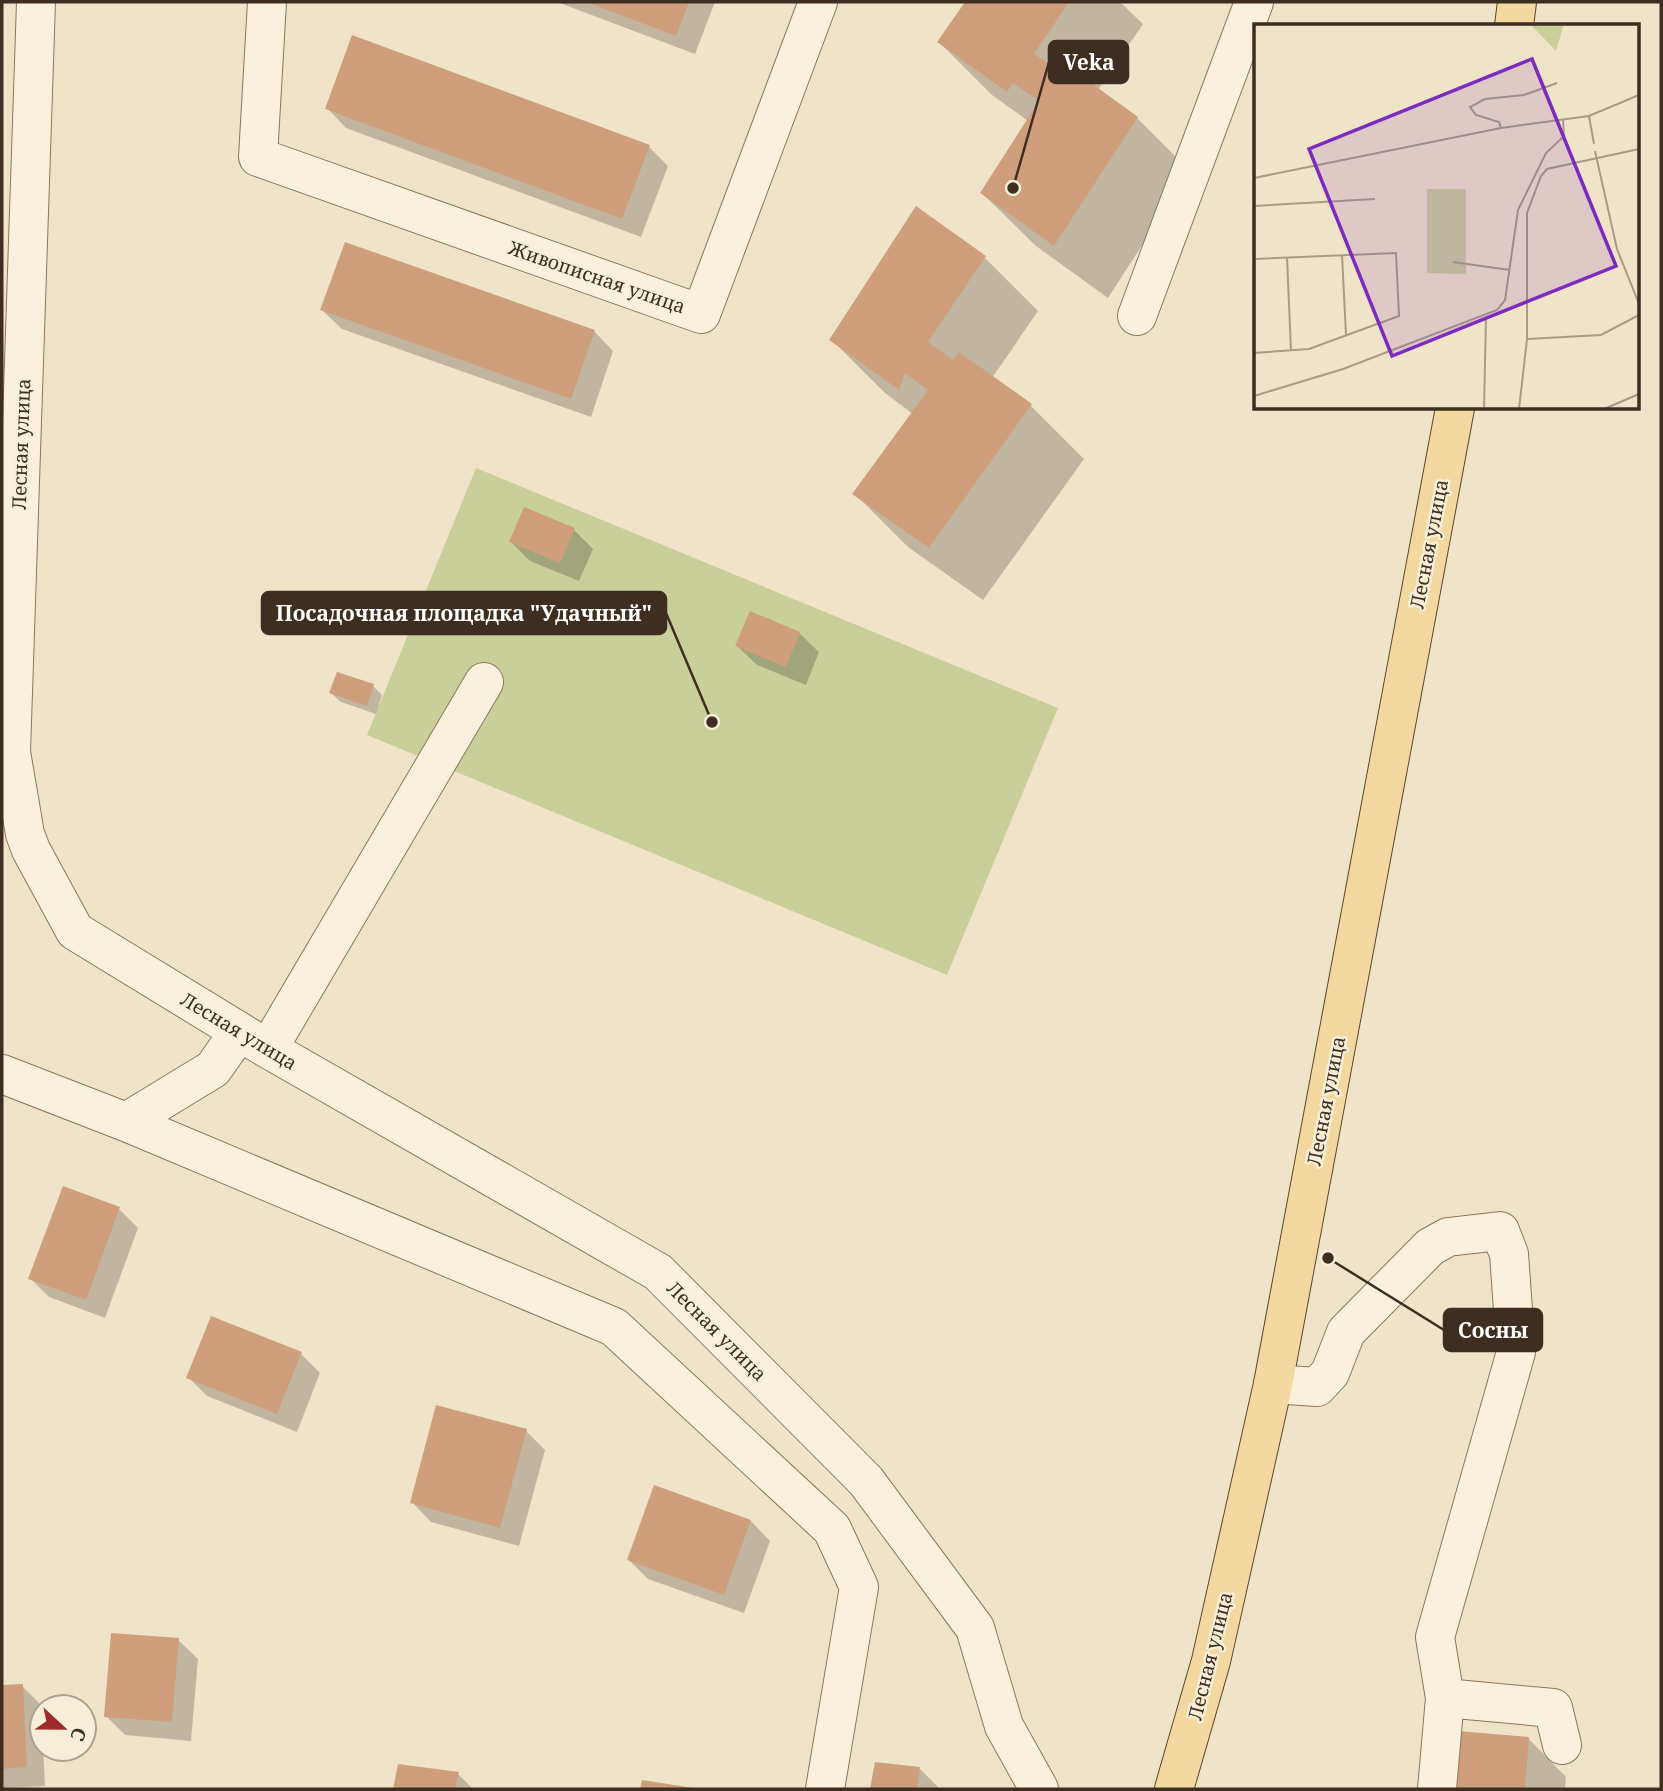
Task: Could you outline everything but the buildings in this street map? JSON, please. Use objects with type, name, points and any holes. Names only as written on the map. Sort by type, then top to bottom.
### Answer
[{"type":"main road","points":[[1514,24],[1517,2]]},
{"type":"main road","name":"Лесная улица","points":[[1174,1789],[1211,1661],[1273,1384],[1455,410]]},
{"type":"street","name":"Лесная улица","points":[[36,2],[6,750],[31,850],[75,931],[254,1040],[658,1272],[866,1481],[975,1628],[1004,1726],[1039,1789]]},
{"type":"street","name":"Живописная улица","points":[[267,2],[258,158],[701,314],[817,2]]},
{"type":"street","points":[[1137,316],[1254,2]]},
{"type":"street","points":[[126,1122],[213,1069],[254,1040],[484,682]]},
{"type":"street","points":[[2,1073],[126,1122],[614,1327],[832,1529],[859,1587],[825,1789]]},
{"type":"street","points":[[1273,1384],[1317,1387],[1330,1373],[1346,1332],[1430,1247],[1448,1237],[1500,1231],[1509,1254],[1516,1352],[1435,1637],[1445,1698],[1437,1789]]},
{"type":"street","points":[[1445,1698],[1553,1708],[1562,1745]]},
{"type":"green space","points":[[476,468],[1058,708],[947,975],[367,735]]},
{"type":"place","name":"Veka","points":[[1013,188]]},
{"type":"place","name":"Посадочная площадка \"Удачный\"","points":[[712,722]]},
{"type":"place","name":"Сосны","points":[[1328,1258]]}]
